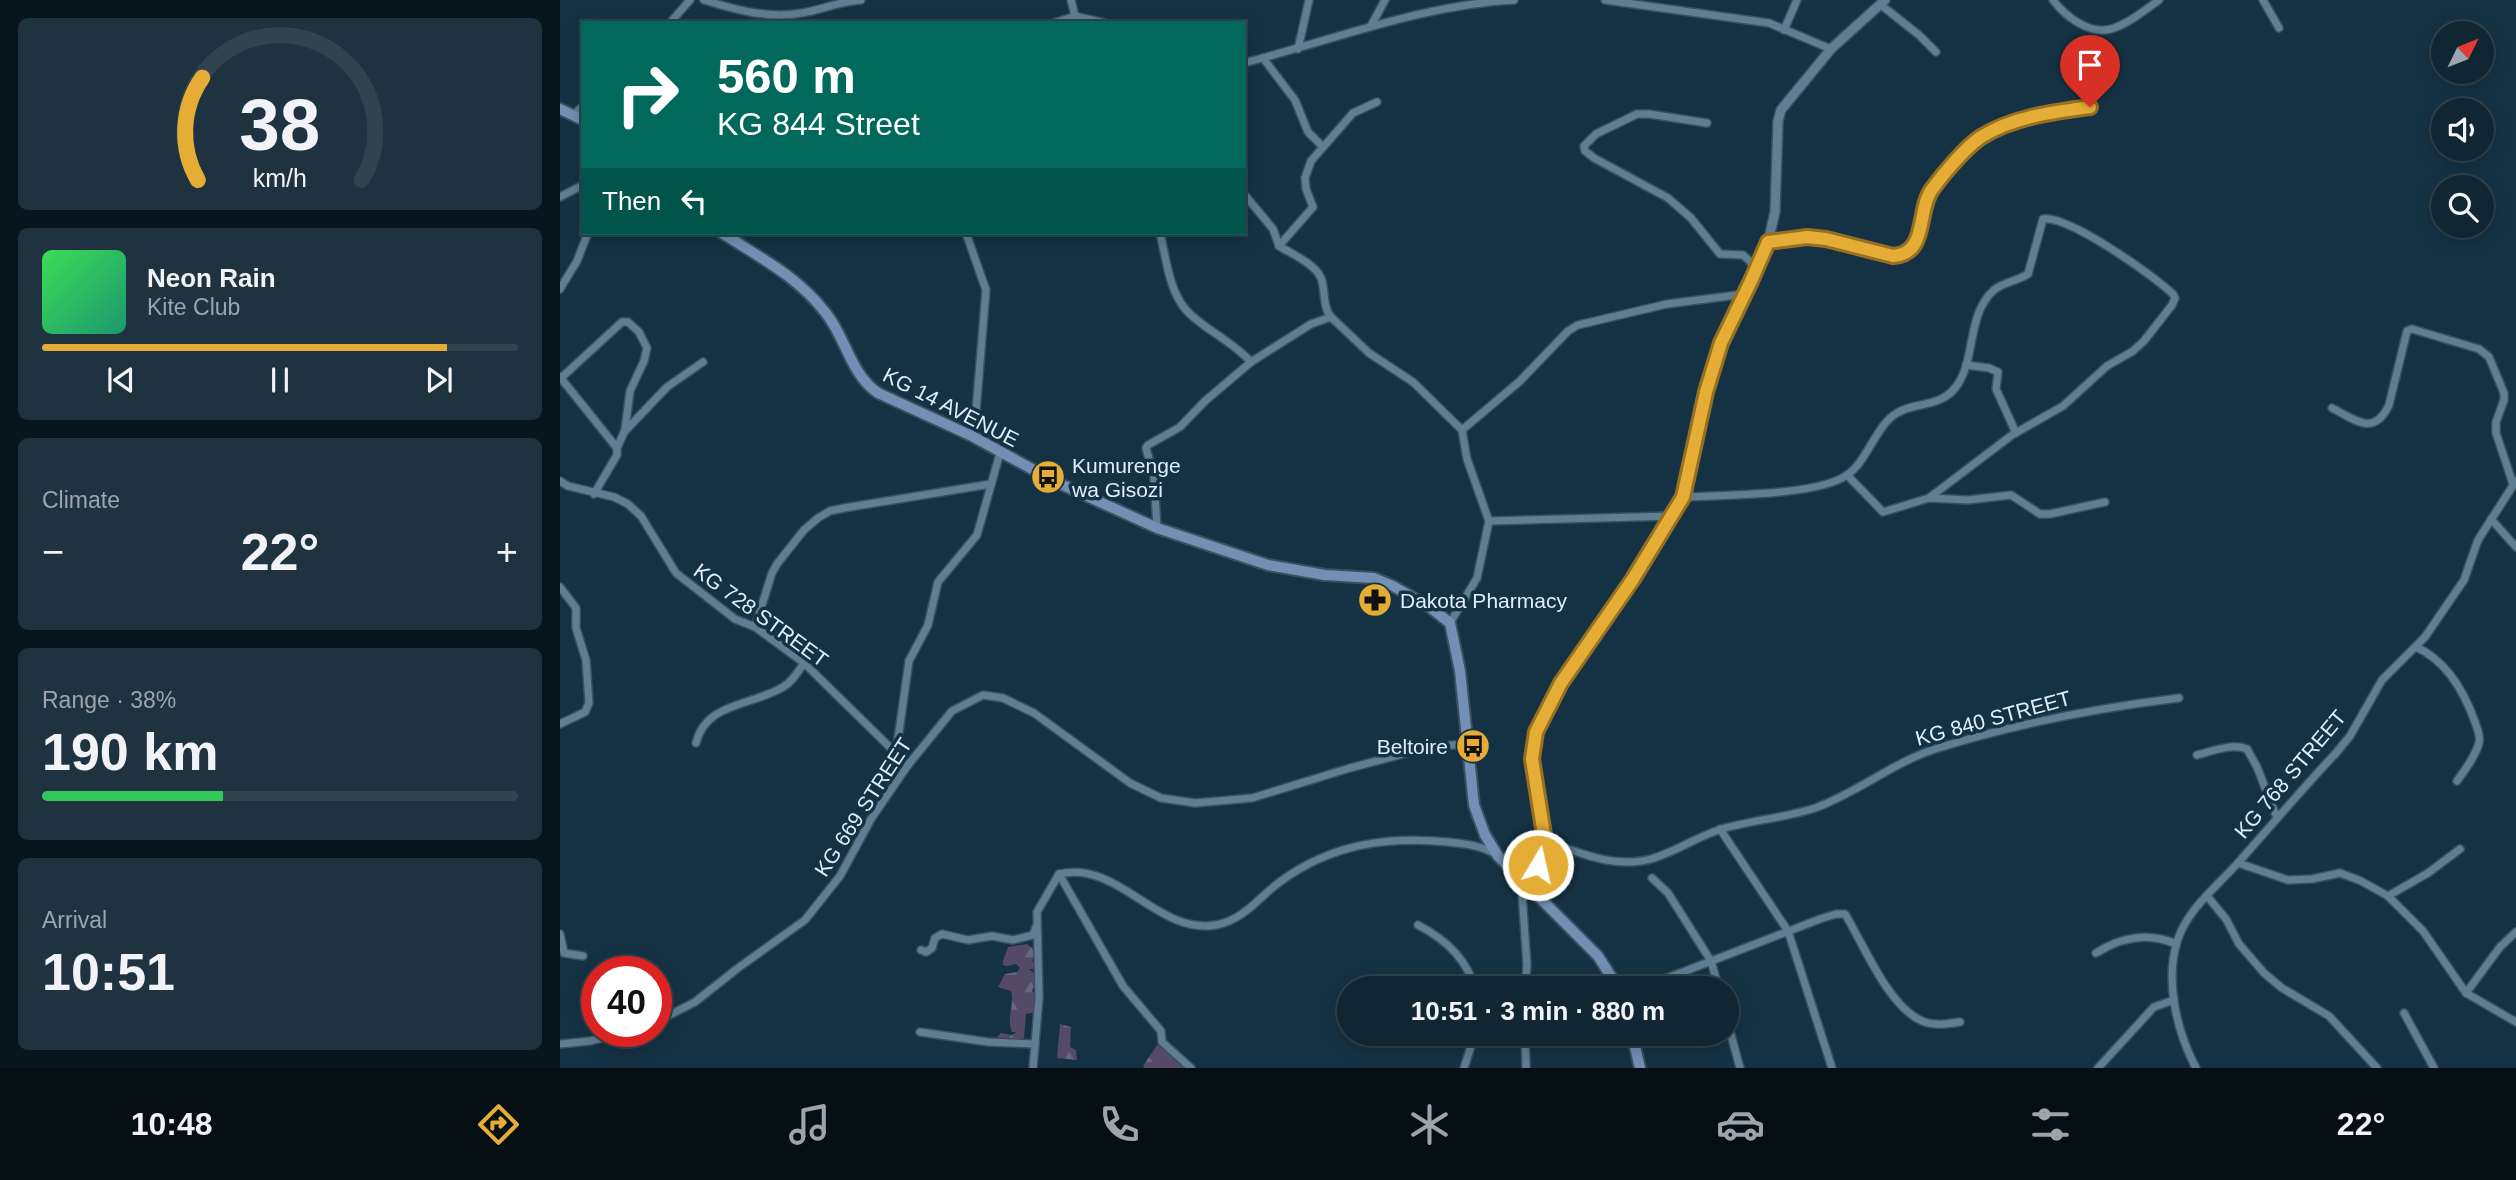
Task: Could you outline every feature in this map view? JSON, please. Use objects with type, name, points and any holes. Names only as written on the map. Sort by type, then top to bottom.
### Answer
[{"type":"main road","points":[[560,109],[578,118]]},
{"type":"main road","name":"KG 14 AVENUE","points":[[725,235],[793,278],[807,290],[829,315],[866,385],[877,393],[972,436],[1054,481],[1157,528],[1278,568],[1374,578],[1413,598],[1450,624]]},
{"type":"main road","points":[[1450,624],[1460,671],[1474,805],[1485,835],[1497,856],[1574,930],[1598,956],[1611,976]]},
{"type":"main road","points":[[1635,1046],[1640,1068]]},
{"type":"street","points":[[672,21],[690,0]]},
{"type":"street","points":[[705,0],[777,16],[861,0]]},
{"type":"street","points":[[1071,0],[1075,16]]},
{"type":"street","points":[[1298,49],[1309,0]]},
{"type":"street","points":[[1373,24],[1385,0]]},
{"type":"street","points":[[1246,62],[1298,49],[1373,24],[1479,2],[1514,0]]},
{"type":"street","points":[[1605,0],[1755,20],[1831,49]]},
{"type":"street","points":[[1784,30],[1797,0]]},
{"type":"street","points":[[2053,0],[2074,20],[2089,27],[2109,30],[2159,0]]},
{"type":"street","points":[[2263,0],[2279,28]]},
{"type":"street","points":[[1531,890],[1545,841],[1532,759],[1536,732],[1561,683],[1633,579],[1683,497],[1706,392],[1721,343],[1768,242],[1775,212],[1778,121],[1781,110],[1831,49],[1883,3],[1936,52]]},
{"type":"street","points":[[1060,21],[1075,16],[1096,21]]},
{"type":"street","points":[[1262,58],[1295,100],[1308,132],[1323,147]]},
{"type":"street","points":[[1279,246],[1313,208],[1305,178],[1311,161],[1353,113],[1377,103]]},
{"type":"street","points":[[1768,242],[1807,237],[1903,256],[1917,242],[1927,195],[1975,142],[1990,133],[2042,113],[2090,107]]},
{"type":"street","points":[[1707,122],[1637,114],[1596,134],[1584,146],[1585,151],[1668,198],[1691,218],[1720,254],[1743,255],[1757,268]]},
{"type":"street","points":[[560,197],[581,187]]},
{"type":"street","points":[[1246,196],[1273,229],[1279,246],[1319,275],[1326,310],[1331,317],[1375,357],[1413,382],[1462,430],[1467,459],[1489,522],[1477,578],[1450,624]]},
{"type":"street","points":[[1683,497],[1799,490],[1819,486],[1847,475],[1890,418],[1904,409],[1931,404],[1957,386],[1966,365],[1980,310],[1991,292],[2002,284],[2028,274],[2043,219],[2055,219],[2108,247],[2162,284],[2175,298],[2158,324],[2133,351],[2107,366],[2063,406],[2016,433],[1929,498],[1883,512],[1847,475]]},
{"type":"street","points":[[560,289],[577,261],[587,235]]},
{"type":"street","points":[[967,235],[986,290],[978,398],[972,436]]},
{"type":"street","points":[[1160,235],[1172,281],[1185,309],[1238,348],[1251,362]]},
{"type":"street","points":[[1462,430],[1520,381],[1568,331],[1578,325],[1667,304],[1745,294]]},
{"type":"street","points":[[1157,528],[1154,476],[1146,449],[1151,443],[1159,441],[1180,426],[1251,362],[1311,324],[1331,317]]},
{"type":"street","points":[[594,494],[617,456],[617,448],[625,430],[630,391],[647,348],[639,332],[628,322],[622,322],[560,378],[617,448]]},
{"type":"street","points":[[2332,408],[2368,425],[2384,415],[2389,405],[2407,331],[2412,329],[2479,349],[2489,357],[2504,393],[2496,432],[2515,483]]},
{"type":"street","points":[[625,430],[667,387],[703,362]]},
{"type":"street","points":[[1966,365],[1989,368],[1997,372],[1996,389],[2016,433]]},
{"type":"street","points":[[896,753],[909,661],[928,625],[938,582],[977,535],[1000,453]]},
{"type":"street","name":"KG 728 STREET","points":[[560,481],[594,494],[614,497],[628,504],[641,516],[676,573],[735,620],[755,627],[804,663],[908,765]]},
{"type":"street","name":"KG 768 STREET","points":[[2196,1068],[2182,1039],[2174,1000],[2176,944],[2183,927],[2207,896],[2350,736],[2382,680],[2425,637],[2464,580],[2478,540],[2515,483]]},
{"type":"street","points":[[755,627],[772,573],[804,530],[818,518],[830,511],[844,508],[991,484]]},
{"type":"street","points":[[1929,498],[1968,500],[2011,495],[2039,514],[2105,502]]},
{"type":"street","points":[[1489,522],[1672,516]]},
{"type":"street","points":[[2491,519],[2516,547]]},
{"type":"street","points":[[560,587],[576,608],[576,628],[586,660],[589,703],[585,712],[560,724]]},
{"type":"street","points":[[2416,647],[2426,651],[2450,673],[2470,709],[2479,733],[2479,744],[2457,781]]},
{"type":"street","points":[[695,743],[699,729],[706,720],[717,713],[785,687],[804,663]]},
{"type":"street","name":"KG 669 STREET","points":[[672,1014],[695,1002],[805,920],[840,876],[871,819],[908,765],[951,711],[983,695],[1003,698],[1034,713],[1129,783],[1161,797],[1195,803],[1252,798],[1416,751],[1466,744]]},
{"type":"street","name":"KG 840 STREET","points":[[1545,841],[1599,860],[1626,862],[1653,859],[1720,829],[1815,807],[1911,758],[1935,749],[2039,722],[2122,705],[2179,698]]},
{"type":"street","points":[[2197,755],[2223,748],[2245,748],[2257,767],[2277,818]]},
{"type":"street","points":[[1720,829],[1788,932],[1832,1068]]},
{"type":"street","points":[[1059,874],[1092,873],[1172,918],[1189,923],[1214,925],[1236,919],[1279,882],[1322,857],[1356,846],[1393,839],[1428,840],[1476,845],[1497,856]]},
{"type":"street","points":[[2388,896],[2428,873],[2460,849]]},
{"type":"street","points":[[2238,863],[2288,880],[2312,879],[2340,873],[2388,896],[2423,931],[2466,993],[2516,1022]]},
{"type":"street","points":[[920,950],[926,952],[932,948],[935,939],[942,934],[968,940],[992,936],[1013,940],[1033,935],[1037,912],[1059,874]]},
{"type":"street","points":[[1059,874],[1123,986],[1160,1031],[1162,1042],[1191,1068]]},
{"type":"street","points":[[1521,878],[1526,976]]},
{"type":"street","points":[[1652,878],[1668,893],[1712,961],[1716,976]]},
{"type":"street","points":[[2207,896],[2226,919],[2239,944],[2264,973],[2282,988],[2329,1016],[2377,1068]]},
{"type":"street","points":[[1033,1068],[1039,997],[1037,912]]},
{"type":"street","points":[[1673,976],[1836,914],[1845,914],[1892,994],[1905,1008],[1921,1021],[1932,1024],[1960,1023]]},
{"type":"street","points":[[1418,925],[1452,948],[1471,976]]},
{"type":"street","points":[[2466,993],[2500,947],[2516,932]]},
{"type":"street","points":[[560,934],[564,953],[583,956]]},
{"type":"street","points":[[2096,953],[2115,942],[2132,937],[2176,944]]},
{"type":"street","points":[[2098,1068],[2154,1007],[2174,1000]]},
{"type":"street","points":[[2404,1013],[2434,1068]]},
{"type":"street","points":[[920,1032],[988,1042],[1035,1044]]},
{"type":"street","points":[[560,1044],[581,1042]]},
{"type":"street","points":[[1464,1068],[1471,1046]]},
{"type":"street","points":[[1525,1046],[1526,1068]]},
{"type":"street","points":[[1734,1046],[1740,1068]]},
{"type":"green space","points":[[1027,944],[1039,953],[1032,960],[1036,969],[1029,969],[1038,977],[1032,991],[1039,997],[1034,1003],[1035,1012],[1026,1014],[1024,1038],[998,1039],[1001,1033],[1012,1035],[1016,1032],[1012,1032],[1010,1027],[1011,991],[998,987],[1005,974],[1017,972],[1020,968],[1016,964],[1003,965],[1003,961],[1008,947]]},
{"type":"green space","points":[[1060,1024],[1071,1027],[1070,1047],[1076,1050],[1077,1060],[1057,1058]]},
{"type":"green space","points":[[1158,1044],[1184,1068],[1145,1068],[1143,1066]]},
{"type":"place","name":"Kumurenge wa Gisozi","points":[[1048,477]]},
{"type":"place","name":"Dakota Pharmacy","points":[[1375,600]]},
{"type":"place","name":"Beltoire","points":[[1473,746]]},
{"type":"route","points":[[1538,865],[1545,841],[1532,759],[1536,732],[1561,683],[1633,579],[1683,497],[1706,392],[1721,343],[1768,242],[1807,237],[1903,256],[1917,242],[1927,195],[1975,142],[1990,133],[2042,113],[2090,107]]}]
